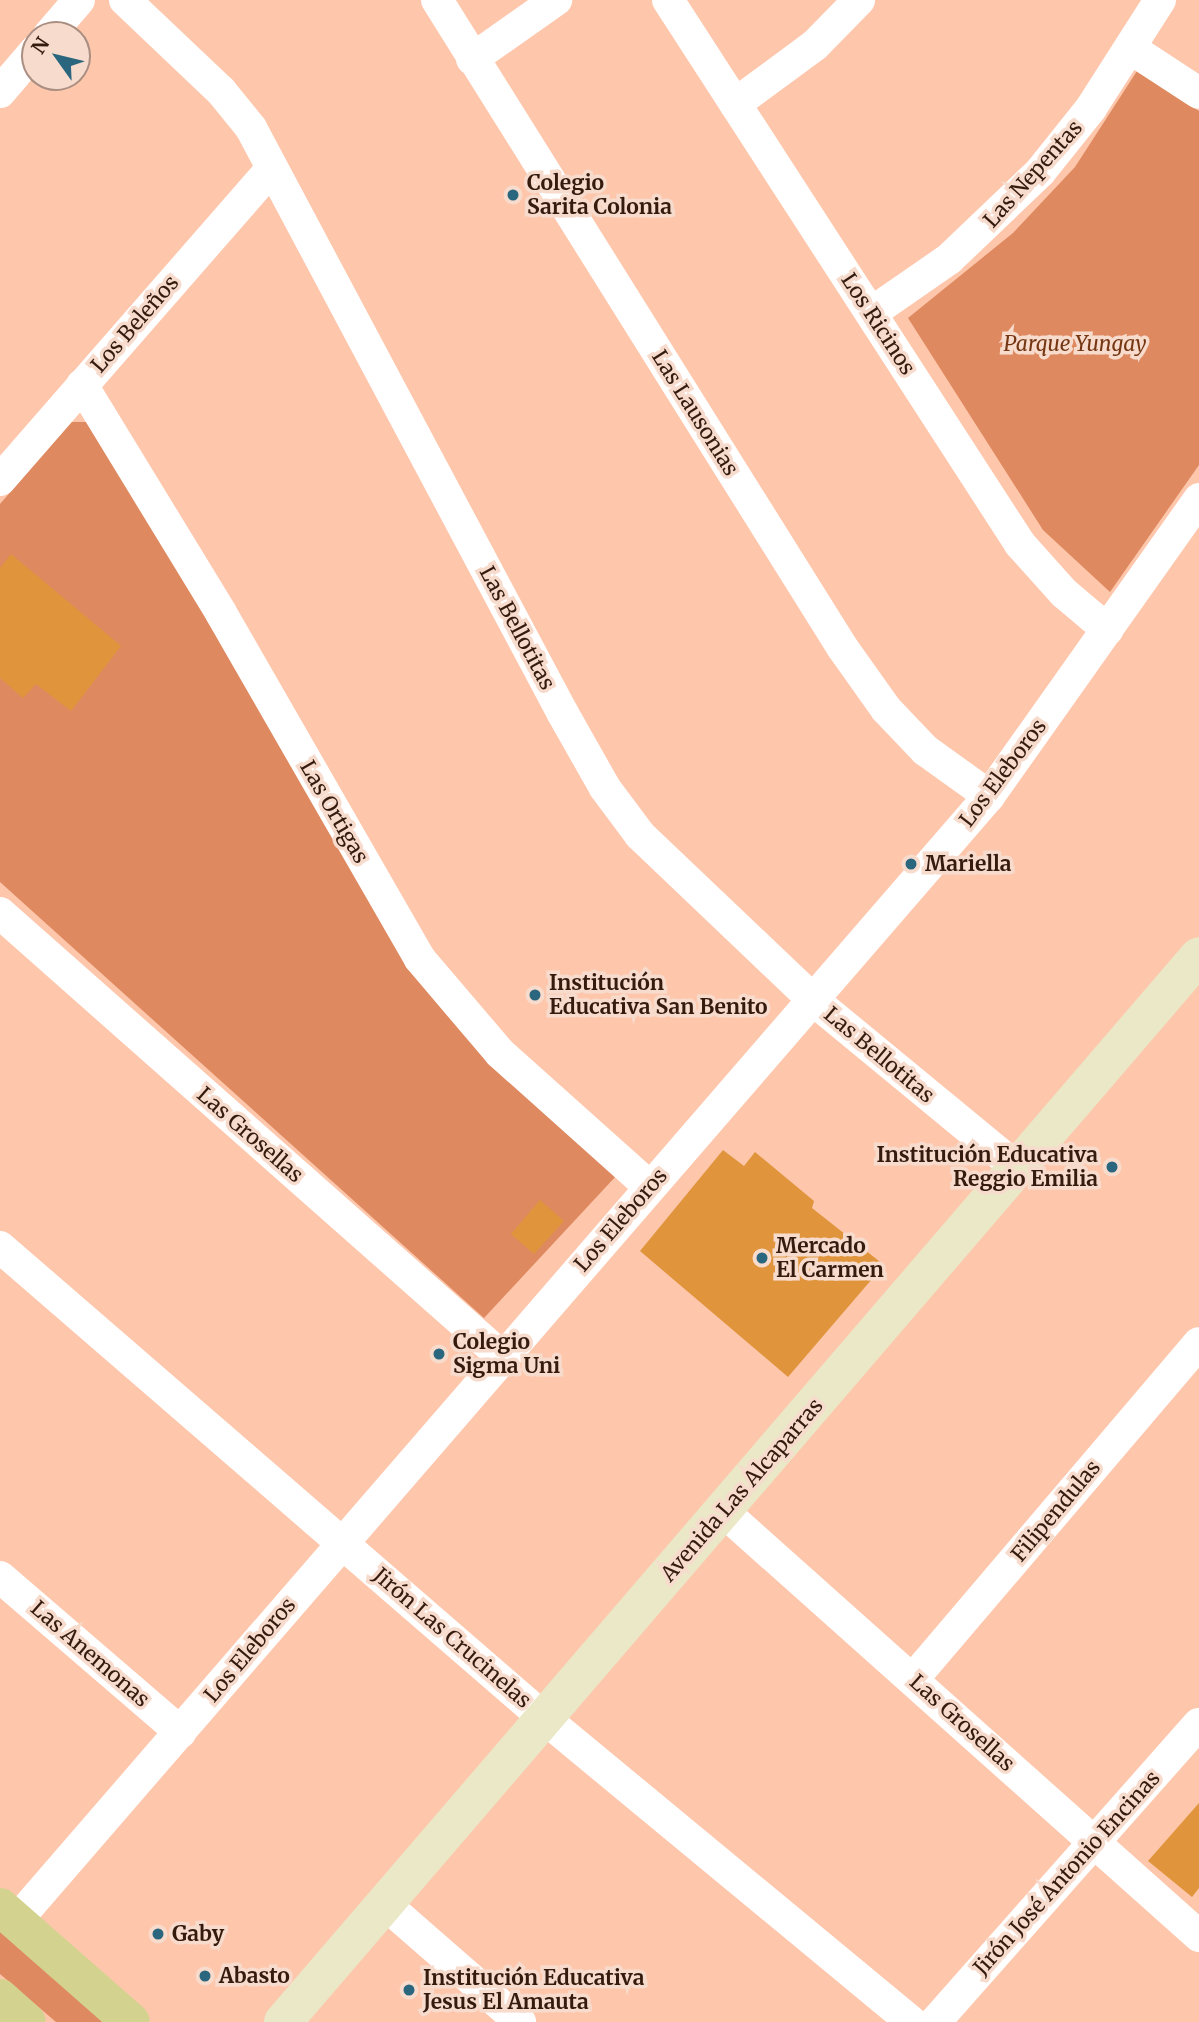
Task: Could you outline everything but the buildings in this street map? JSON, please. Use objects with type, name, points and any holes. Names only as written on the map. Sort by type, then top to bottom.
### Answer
[{"type":"main road","points":[[8,1914],[131,2022]]},
{"type":"main road","points":[[0,1998],[27,2022]]},
{"type":"street","points":[[61,21],[79,0]]},
{"type":"street","name":"Las Bellotitas","points":[[125,0],[221,91],[251,128],[605,788],[686,885],[812,999],[1017,1168]]},
{"type":"street","name":"Las Lausonias","points":[[437,0],[857,668],[925,750],[989,796]]},
{"type":"street","points":[[472,59],[556,0]]},
{"type":"street","name":"Los Ricinos","points":[[668,0],[1020,544],[1064,593],[1108,630]]},
{"type":"street","points":[[735,104],[815,45],[859,0]]},
{"type":"street","name":"Las Nepentas","points":[[871,313],[994,221],[1091,108],[1160,0]]},
{"type":"street","points":[[1130,48],[1199,93]]},
{"type":"street","points":[[0,92],[21,67]]},
{"type":"street","name":"Los Beleños","points":[[0,480],[271,169]]},
{"type":"street","name":"Las Ortigas","points":[[82,385],[221,613],[420,959],[500,1054],[650,1187]]},
{"type":"street","name":"Los Eleboros","points":[[8,1914],[180,1732],[501,1356],[989,796],[1199,499]]},
{"type":"street","name":"Las Grosellas","points":[[0,913],[501,1356]]},
{"type":"street","name":"Avenida Las Alcaparras","points":[[283,2022],[1199,956]]},
{"type":"street","name":"Jirón Las Crucinelas","points":[[0,1247],[544,1718],[911,2022]]},
{"type":"street","name":"Filipendulas","points":[[913,1679],[1199,1343]]},
{"type":"street","name":"Las Grosellas","points":[[724,1512],[1199,1936]]},
{"type":"street","name":"Las Anemonas","points":[[0,1577],[180,1732]]},
{"type":"street","name":"Jirón José Antonio Encinas","points":[[935,2022],[1199,1724]]},
{"type":"street","points":[[386,1905],[520,2022]]},
{"type":"green space","name":"Parque Yungay","points":[[1137,71],[1199,111],[1199,465],[1110,592],[1043,530],[908,318],[1013,233],[1075,167]]},
{"type":"green space","points":[[71,422],[95,422],[402,948],[617,1175],[484,1318],[0,882],[0,504]]},
{"type":"green space","points":[[0,1922],[116,2022],[56,2022],[0,1974]]},
{"type":"place","name":"Colegio Sarita Colonia","points":[[513,195]]},
{"type":"place","name":"Mariella","points":[[911,864]]},
{"type":"place","name":"Institución Educativa San Benito","points":[[535,995]]},
{"type":"place","name":"Institución Educativa Reggio Emilia","points":[[1112,1167]]},
{"type":"place","name":"Mercado El Carmen","points":[[762,1258]]},
{"type":"place","name":"Colegio Sigma Uni","points":[[439,1354]]},
{"type":"place","name":"Gaby","points":[[158,1934]]},
{"type":"place","name":"Abasto","points":[[205,1976]]},
{"type":"place","name":"Institución Educativa Jesus El Amauta","points":[[409,1990]]}]
